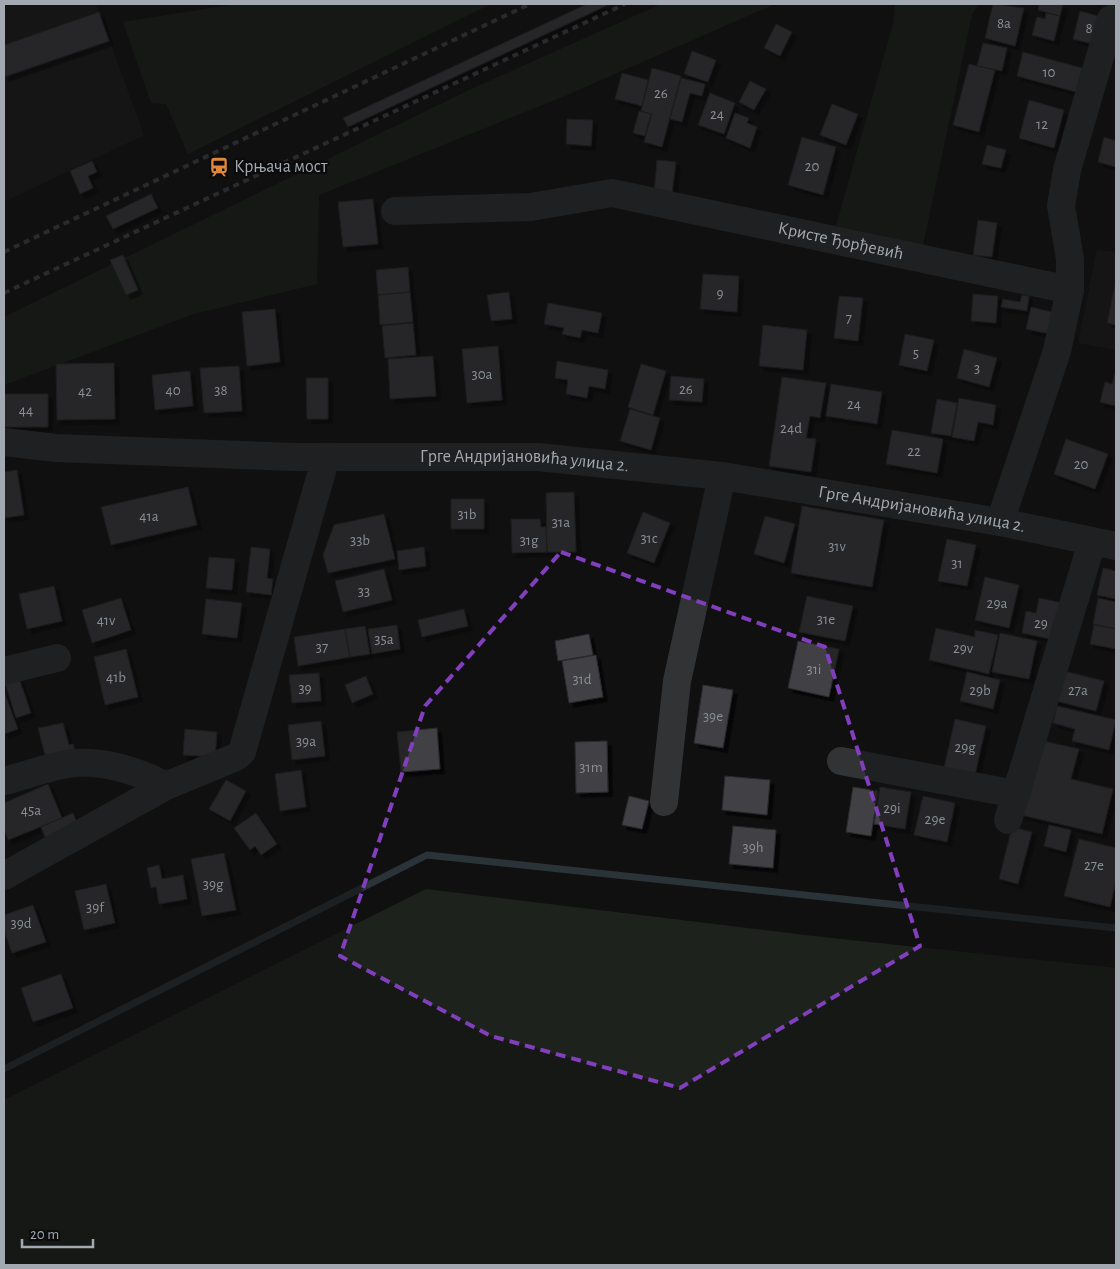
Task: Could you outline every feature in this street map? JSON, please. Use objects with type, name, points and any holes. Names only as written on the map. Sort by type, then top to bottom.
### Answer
[{"type":"street","points":[[1000,522],[1057,351],[1070,290],[1070,259],[1061,206],[1067,170],[1111,19]]},
{"type":"street","name":"Кристе Ђорђевић","points":[[395,211],[531,207],[612,193],[1070,290]]},
{"type":"street","name":"Грге Андријановића улица 2.","points":[[4,442],[66,448],[326,457],[538,457],[722,476],[1000,522],[1104,544],[1008,820]]},
{"type":"street","points":[[4,876],[166,786],[236,757],[242,752],[326,457]]},
{"type":"street","points":[[664,802],[677,681],[722,476]]},
{"type":"street","points":[[4,672],[57,658]]},
{"type":"street","points":[[840,761],[1016,794]]},
{"type":"street","points":[[4,781],[76,763],[104,766],[147,775],[166,786]]},
{"type":"highlighted area","points":[[561,552],[825,647],[920,946],[680,1088],[491,1036],[340,956],[425,706]]},
{"type":"shaded area","points":[[4,4],[96,4],[144,135],[4,202]]},
{"type":"shaded area","points":[[236,4],[491,4],[188,154],[166,104],[151,103],[123,22]]},
{"type":"shaded area","points":[[661,4],[775,4],[567,95],[319,195],[317,284],[194,314],[4,385],[4,317],[469,90]]},
{"type":"shaded area","points":[[895,4],[979,4],[972,14],[923,245],[836,226],[893,24]]},
{"type":"shaded area","points":[[1097,250],[1116,252],[1116,350],[1078,343]]},
{"type":"shaded area","points":[[426,889],[822,937],[1116,968],[1116,1265],[4,1265],[4,1100]]},
{"type":"building","points":[[587,4],[610,4],[348,127],[343,118]]},
{"type":"building","points":[[993,4],[1024,8],[1015,46],[985,38]]},
{"type":"building","points":[[1039,4],[1063,4],[1060,16],[1038,10]]},
{"type":"building","points":[[1080,11],[1105,18],[1097,45],[1073,39]]},
{"type":"building","points":[[99,12],[109,41],[4,77],[4,45]]},
{"type":"building","points":[[1046,13],[1060,16],[1054,41],[1032,35],[1037,17],[1045,19]]},
{"type":"building","points":[[776,24],[792,32],[780,56],[764,48]]},
{"type":"building","points":[[983,43],[1007,48],[1002,71],[977,66]]},
{"type":"building","points":[[692,51],[716,60],[708,82],[684,74]]},
{"type":"building","points":[[1023,52],[1082,68],[1076,92],[1017,76]]},
{"type":"building","points":[[969,64],[995,70],[979,132],[953,125]]},
{"type":"building","points":[[652,68],[681,76],[662,147],[644,142],[652,114],[641,111]]},
{"type":"building","points":[[622,73],[648,80],[642,106],[615,99]]},
{"type":"building","points":[[681,78],[705,84],[702,96],[690,93],[682,122],[670,119]]},
{"type":"building","points":[[750,81],[766,89],[754,110],[739,102]]},
{"type":"building","points":[[710,93],[735,103],[724,134],[698,125]]},
{"type":"building","points":[[1029,100],[1064,110],[1054,148],[1019,138]]},
{"type":"building","points":[[832,104],[858,114],[846,145],[820,135]]},
{"type":"building","points":[[639,111],[651,114],[645,136],[633,133]]},
{"type":"building","points":[[735,113],[749,118],[747,123],[757,127],[750,148],[726,138]]},
{"type":"building","points":[[567,119],[593,120],[591,146],[566,144]]},
{"type":"building","points":[[802,137],[836,147],[823,195],[788,185]]},
{"type":"building","points":[[1104,137],[1116,141],[1116,167],[1098,162]]},
{"type":"building","points":[[987,145],[1006,150],[1001,168],[982,164]]},
{"type":"building","points":[[657,160],[676,162],[672,194],[654,192]]},
{"type":"building","points":[[92,161],[97,172],[88,176],[93,188],[80,194],[70,171]]},
{"type":"building","points":[[151,194],[158,208],[113,229],[106,216]]},
{"type":"building","points":[[373,199],[378,244],[343,247],[338,202]]},
{"type":"building","points":[[978,220],[997,223],[992,257],[973,255]]},
{"type":"building","points":[[123,255],[138,290],[126,295],[110,260]]},
{"type":"building","points":[[408,267],[410,292],[378,295],[376,270]]},
{"type":"building","points":[[703,274],[739,276],[737,312],[700,309]]},
{"type":"building","points":[[1116,280],[1116,325],[1107,323]]},
{"type":"building","points":[[410,292],[413,322],[380,325],[378,295]]},
{"type":"building","points":[[509,292],[512,319],[491,321],[487,295]]},
{"type":"building","points":[[973,294],[998,296],[996,323],[971,321]]},
{"type":"building","points":[[1022,295],[1029,296],[1027,311],[1001,307],[1003,299],[1020,302]]},
{"type":"building","points":[[839,296],[863,298],[858,341],[834,338]]},
{"type":"building","points":[[548,303],[602,313],[598,333],[582,330],[580,338],[562,334],[564,328],[544,324]]},
{"type":"building","points":[[1031,307],[1055,313],[1050,334],[1026,329]]},
{"type":"building","points":[[275,309],[280,362],[247,366],[242,312]]},
{"type":"building","points":[[413,323],[416,355],[385,358],[382,326]]},
{"type":"building","points":[[763,325],[807,330],[803,370],[759,366]]},
{"type":"building","points":[[905,334],[934,340],[927,371],[899,365]]},
{"type":"building","points":[[498,346],[502,400],[467,403],[462,349]]},
{"type":"building","points":[[964,349],[997,358],[989,387],[957,378]]},
{"type":"building","points":[[433,356],[436,396],[390,399],[388,359]]},
{"type":"building","points":[[557,361],[608,370],[605,389],[589,386],[587,398],[566,394],[568,380],[555,378]]},
{"type":"building","points":[[114,363],[115,419],[57,420],[56,364]]},
{"type":"building","points":[[641,364],[666,371],[653,415],[628,407]]},
{"type":"building","points":[[239,366],[242,411],[204,413],[200,368]]},
{"type":"building","points":[[190,371],[193,406],[155,410],[152,375]]},
{"type":"building","points":[[1115,373],[1116,406],[1100,402],[1105,382],[1112,384]]},
{"type":"building","points":[[671,376],[704,379],[702,402],[669,400]]},
{"type":"building","points":[[782,377],[826,383],[820,418],[810,416],[806,438],[816,439],[811,472],[769,466]]},
{"type":"building","points":[[306,378],[328,378],[328,419],[307,419]]},
{"type":"building","points":[[831,384],[882,392],[877,424],[826,416]]},
{"type":"building","points":[[4,394],[48,394],[48,427],[4,427]]},
{"type":"building","points":[[959,398],[996,405],[993,425],[978,422],[974,441],[952,437]]},
{"type":"building","points":[[937,399],[957,403],[951,436],[931,433]]},
{"type":"building","points":[[630,409],[660,418],[651,450],[620,441]]},
{"type":"building","points":[[892,430],[943,439],[937,473],[886,464]]},
{"type":"building","points":[[1066,439],[1108,454],[1095,489],[1054,474]]},
{"type":"building","points":[[17,470],[24,515],[4,518],[4,472]]},
{"type":"building","points":[[188,487],[197,525],[111,545],[101,507]]},
{"type":"building","points":[[574,492],[576,552],[547,552],[546,493]]},
{"type":"building","points":[[451,499],[484,499],[484,529],[451,529]]},
{"type":"building","points":[[802,506],[884,520],[872,587],[791,573]]},
{"type":"building","points":[[643,512],[670,523],[654,563],[627,553]]},
{"type":"building","points":[[384,514],[395,559],[328,573],[323,555],[334,525]]},
{"type":"building","points":[[765,516],[795,524],[784,563],[754,554]]},
{"type":"building","points":[[511,519],[540,519],[541,527],[546,527],[547,552],[512,553]]},
{"type":"building","points":[[947,539],[976,545],[967,586],[938,581]]},
{"type":"building","points":[[251,547],[270,549],[267,578],[273,579],[271,595],[246,592]]},
{"type":"building","points":[[424,547],[426,566],[399,570],[397,551]]},
{"type":"building","points":[[209,557],[235,559],[232,590],[206,588]]},
{"type":"building","points":[[1103,568],[1116,571],[1116,599],[1097,595]]},
{"type":"building","points":[[384,569],[392,600],[343,612],[335,581]]},
{"type":"building","points":[[985,577],[1019,585],[1009,628],[975,620]]},
{"type":"building","points":[[54,586],[62,621],[27,629],[19,594]]},
{"type":"building","points":[[807,596],[853,606],[845,641],[799,632]]},
{"type":"building","points":[[121,598],[131,630],[92,643],[82,610]]},
{"type":"building","points":[[1039,598],[1063,603],[1055,640],[1022,633],[1026,611],[1036,613]]},
{"type":"building","points":[[1098,598],[1116,602],[1116,629],[1093,624]]},
{"type":"building","points":[[206,599],[242,603],[237,638],[202,634]]},
{"type":"building","points":[[464,609],[468,626],[422,637],[418,620]]},
{"type":"building","points":[[397,625],[400,649],[372,654],[368,629]]},
{"type":"building","points":[[1094,625],[1116,629],[1116,649],[1090,644]]},
{"type":"building","points":[[365,626],[370,654],[350,657],[345,629]]},
{"type":"building","points":[[936,628],[975,637],[975,630],[998,635],[989,674],[929,660]]},
{"type":"building","points":[[345,629],[350,657],[298,666],[294,637]]},
{"type":"building","points":[[1000,633],[1037,641],[1029,679],[992,672]]},
{"type":"building","points":[[589,634],[593,655],[558,661],[555,641]]},
{"type":"building","points":[[798,641],[839,649],[829,697],[788,688]]},
{"type":"building","points":[[126,649],[138,697],[105,705],[94,657]]},
{"type":"building","points":[[596,655],[603,697],[569,703],[562,661]]},
{"type":"building","points":[[1060,670],[1104,681],[1096,711],[1052,700]]},
{"type":"building","points":[[967,672],[1000,680],[993,709],[960,701]]},
{"type":"building","points":[[319,673],[321,701],[292,703],[289,675]]},
{"type":"building","points":[[366,676],[373,694],[352,703],[345,685]]},
{"type":"building","points":[[19,678],[31,713],[16,718],[5,683]]},
{"type":"building","points":[[703,685],[733,690],[723,748],[694,743]]},
{"type":"building","points":[[4,691],[18,729],[4,734]]},
{"type":"building","points":[[1057,706],[1116,720],[1109,750],[1072,741],[1075,729],[1053,723]]},
{"type":"building","points":[[955,719],[986,726],[975,775],[944,768]]},
{"type":"building","points":[[321,721],[325,756],[292,760],[288,725]]},
{"type":"building","points":[[63,723],[69,745],[73,744],[76,756],[47,763],[38,728]]},
{"type":"building","points":[[437,728],[440,769],[401,772],[397,732]]},
{"type":"building","points":[[185,729],[217,732],[215,757],[183,755]]},
{"type":"building","points":[[1039,740],[1079,749],[1071,779],[1113,789],[1102,834],[1021,815]]},
{"type":"building","points":[[607,741],[608,792],[576,793],[575,742]]},
{"type":"building","points":[[301,770],[306,807],[280,811],[275,774]]},
{"type":"building","points":[[725,776],[770,780],[767,815],[722,810]]},
{"type":"building","points":[[226,780],[246,791],[230,821],[209,809]]},
{"type":"building","points":[[48,784],[62,818],[8,840],[4,829],[4,803]]},
{"type":"building","points":[[853,787],[878,791],[871,836],[846,832]]},
{"type":"building","points":[[880,787],[911,792],[905,829],[874,824]]},
{"type":"building","points":[[629,796],[649,801],[642,829],[622,825]]},
{"type":"building","points":[[923,796],[955,803],[947,842],[914,835]]},
{"type":"building","points":[[73,813],[81,833],[49,847],[41,827]]},
{"type":"building","points":[[256,813],[277,844],[261,855],[255,846],[250,850],[234,828]]},
{"type":"building","points":[[1049,825],[1071,830],[1066,852],[1044,846]]},
{"type":"building","points":[[733,826],[776,830],[773,868],[729,864]]},
{"type":"building","points":[[1012,827],[1032,832],[1018,884],[999,879]]},
{"type":"building","points":[[1079,839],[1116,848],[1116,881],[1110,907],[1064,896]]},
{"type":"building","points":[[224,853],[236,910],[202,916],[191,859]]},
{"type":"building","points":[[159,865],[162,879],[183,875],[187,899],[159,904],[156,887],[151,888],[147,868]]},
{"type":"building","points":[[106,884],[115,923],[84,930],[75,891]]},
{"type":"building","points":[[33,905],[46,942],[12,953],[4,931],[4,915]]},
{"type":"building","points":[[61,974],[73,1008],[33,1022],[21,988]]},
{"type":"waterway","points":[[4,1069],[427,855],[1116,928]]},
{"type":"railway","points":[[4,252],[530,4]]},
{"type":"railway","points":[[4,293],[625,4]]},
{"type":"place","name":"Крњача мост","points":[[219,167]]}]
